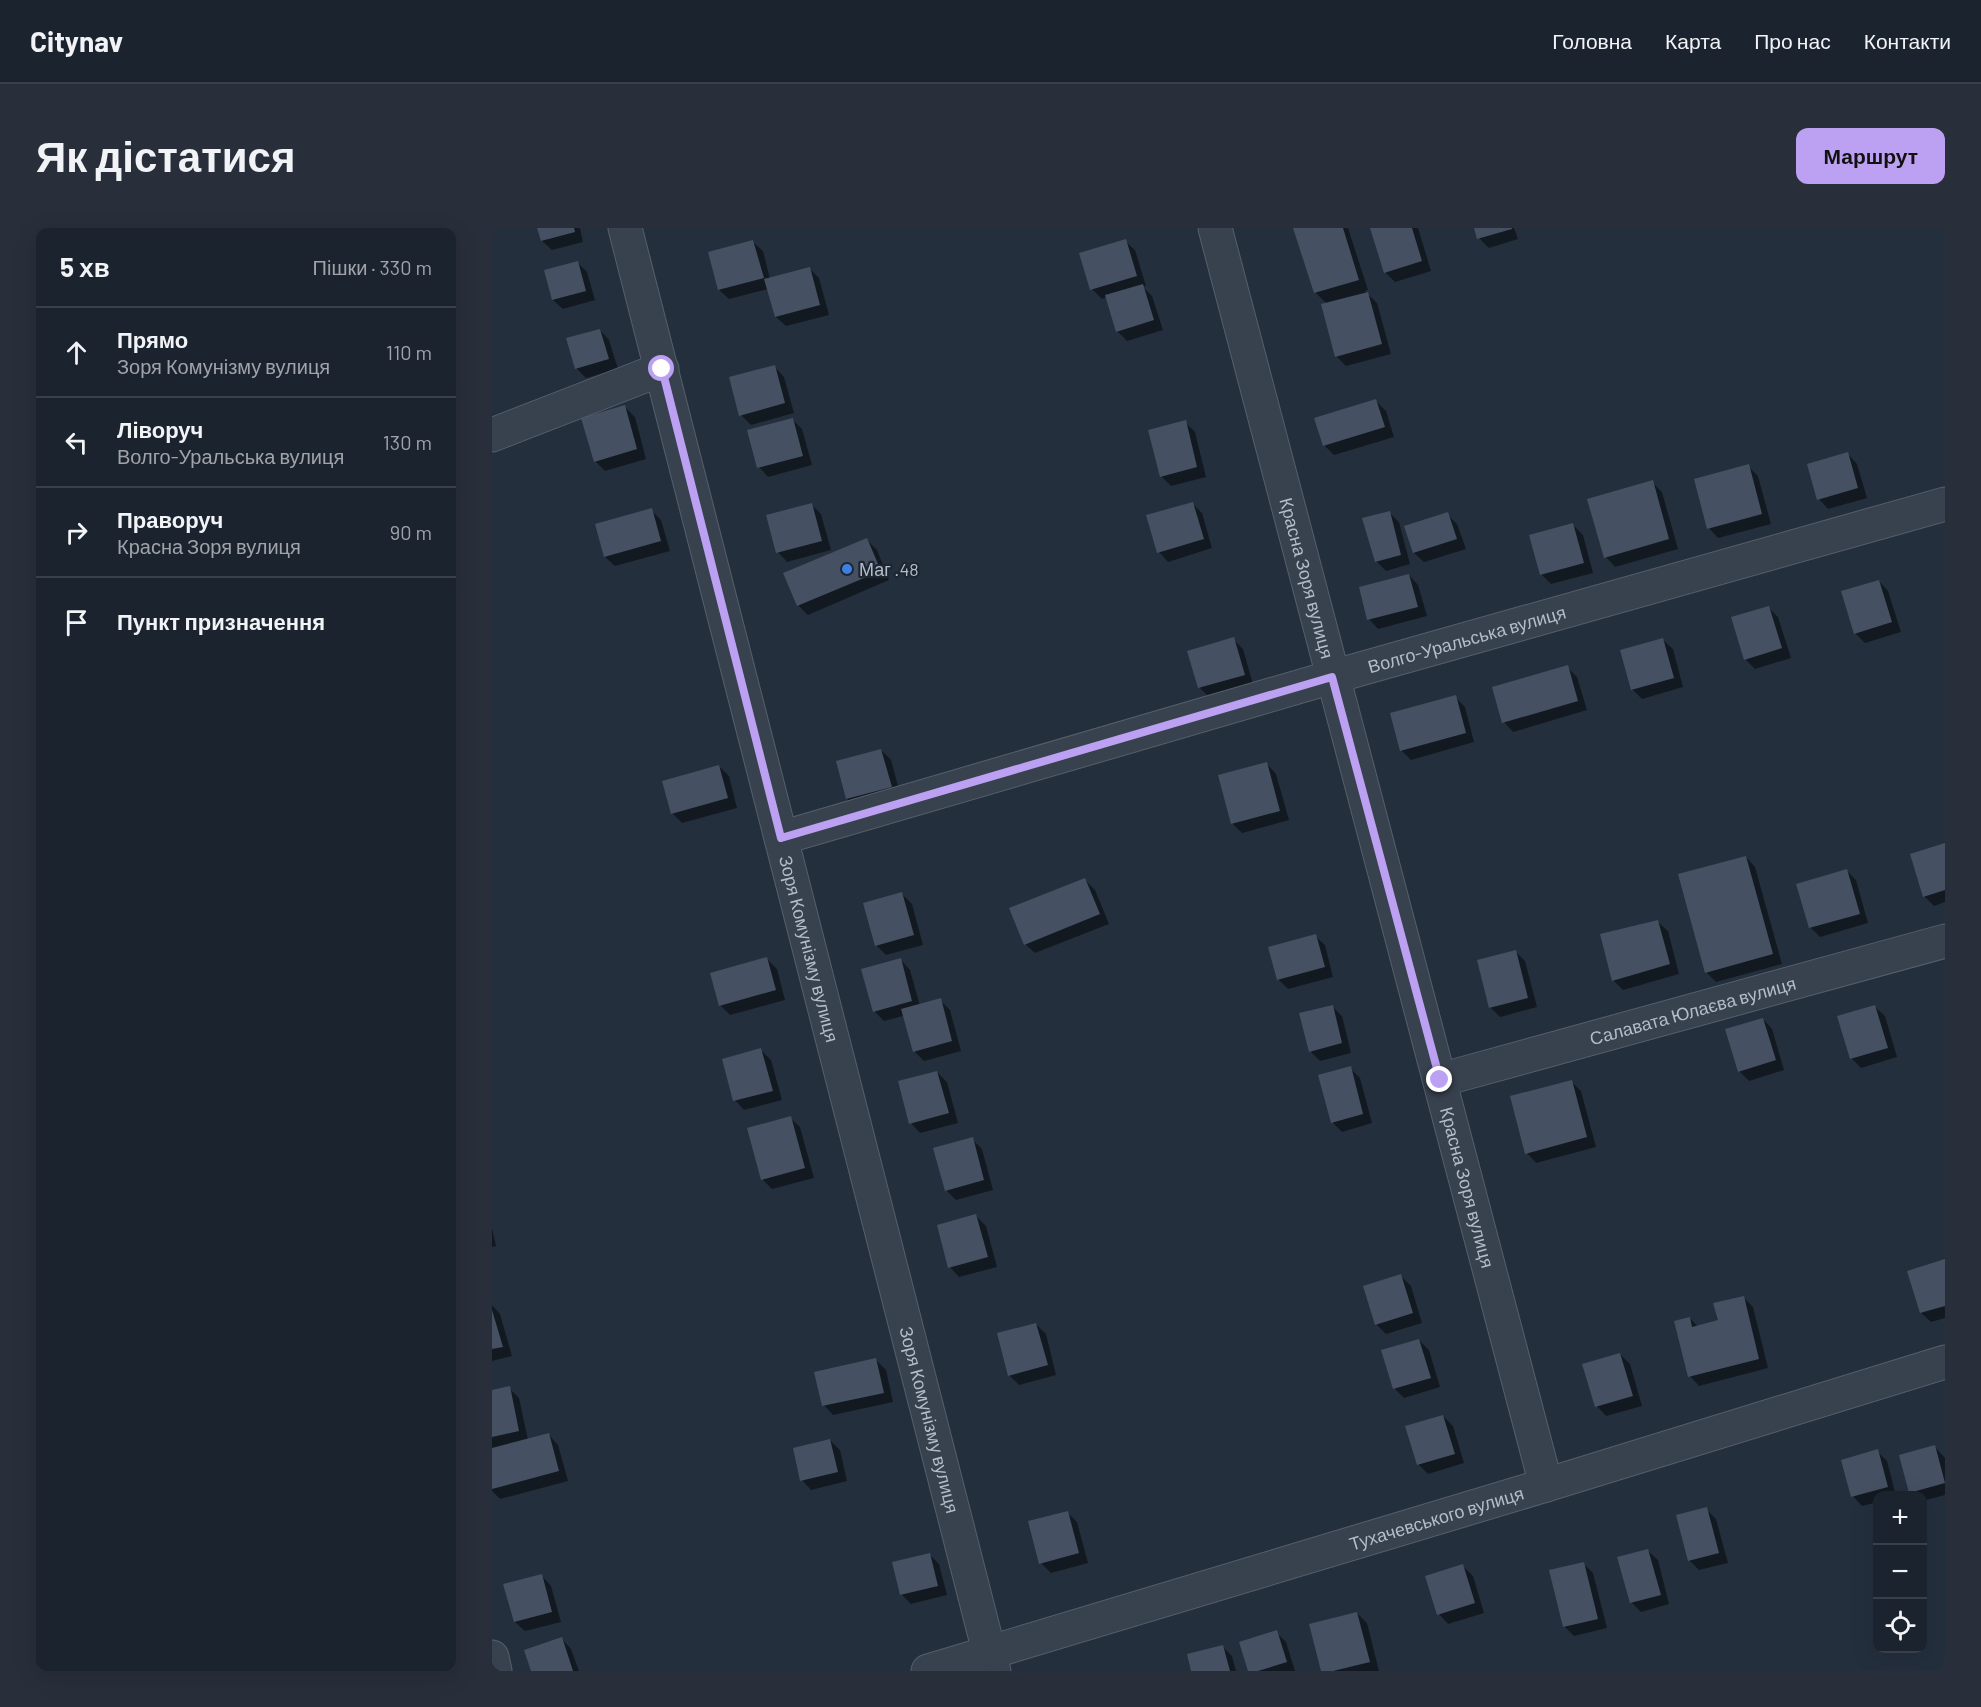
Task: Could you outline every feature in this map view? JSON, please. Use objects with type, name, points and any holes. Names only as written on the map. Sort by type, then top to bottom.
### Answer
[{"type":"street","name":"Зоря Комунізму вулиця","points":[[626,228],[991,1662]]},
{"type":"street","name":"Красна Зоря вулиця","points":[[1215,228],[1546,1485]]},
{"type":"street","points":[[492,435],[662,369]]},
{"type":"street","name":"Волго-Уральська вулиця","points":[[781,838],[1332,677],[1945,504]]},
{"type":"street","name":"Салавата Юлаєва вулиця","points":[[1440,1080],[1945,941]]},
{"type":"street","name":"Тухачевського вулиця","points":[[928,1671],[991,1662],[1546,1485],[1945,1362]]},
{"type":"street","points":[[492,1657],[495,1671]]},
{"type":"building","points":[[537,228],[574,228],[575,232],[541,241]]},
{"type":"building","points":[[1293,228],[1343,228],[1359,280],[1314,293]]},
{"type":"building","points":[[1370,228],[1412,228],[1422,261],[1384,273]]},
{"type":"building","points":[[1474,228],[1512,228],[1512,229],[1477,239]]},
{"type":"building","points":[[1126,239],[1137,276],[1090,290],[1079,253]]},
{"type":"building","points":[[753,240],[764,278],[718,290],[708,252]]},
{"type":"building","points":[[578,261],[586,291],[552,300],[544,270]]},
{"type":"building","points":[[810,267],[820,305],[775,317],[764,279]]},
{"type":"building","points":[[1143,284],[1154,320],[1116,332],[1105,295]]},
{"type":"building","points":[[1368,292],[1382,344],[1335,357],[1321,304]]},
{"type":"building","points":[[600,329],[609,359],[575,369],[566,338]]},
{"type":"building","points":[[775,365],[785,403],[739,416],[729,377]]},
{"type":"building","points":[[1376,399],[1385,427],[1323,446],[1314,418]]},
{"type":"building","points":[[625,405],[637,449],[594,462],[581,418]]},
{"type":"building","points":[[793,418],[803,456],[757,468],[747,430]]},
{"type":"building","points":[[1186,420],[1197,467],[1160,477],[1148,430]]},
{"type":"building","points":[[1848,452],[1858,488],[1817,500],[1807,464]]},
{"type":"building","points":[[1749,464],[1762,514],[1707,529],[1694,479]]},
{"type":"building","points":[[1653,480],[1669,539],[1604,558],[1587,499]]},
{"type":"building","points":[[1193,502],[1204,539],[1157,553],[1146,515]]},
{"type":"building","points":[[812,503],[822,541],[776,553],[766,515]]},
{"type":"building","points":[[652,508],[661,541],[604,557],[595,524]]},
{"type":"building","points":[[1390,511],[1401,555],[1375,562],[1362,518]]},
{"type":"building","points":[[1448,512],[1457,539],[1413,553],[1404,526]]},
{"type":"building","points":[[1573,523],[1584,563],[1540,575],[1529,535]]},
{"type":"building","points":[[867,538],[881,571],[797,606],[783,573]]},
{"type":"building","points":[[1409,574],[1418,607],[1367,620],[1359,587]]},
{"type":"building","points":[[1879,580],[1892,622],[1854,634],[1841,591]]},
{"type":"building","points":[[1769,606],[1782,648],[1744,660],[1731,617]]},
{"type":"building","points":[[1234,637],[1245,675],[1198,688],[1187,651]]},
{"type":"building","points":[[1663,638],[1674,678],[1631,690],[1620,650]]},
{"type":"building","points":[[1568,665],[1578,701],[1502,723],[1492,687]]},
{"type":"building","points":[[1456,695],[1466,733],[1400,751],[1390,713]]},
{"type":"building","points":[[881,749],[892,787],[846,799],[836,761]]},
{"type":"building","points":[[1267,762],[1280,811],[1231,824],[1218,775]]},
{"type":"building","points":[[719,765],[728,798],[671,814],[662,781]]},
{"type":"building","points":[[1945,843],[1945,890],[1923,897],[1910,854]]},
{"type":"building","points":[[1746,856],[1773,954],[1705,973],[1678,874]]},
{"type":"building","points":[[1847,869],[1860,914],[1809,928],[1796,884]]},
{"type":"building","points":[[1085,878],[1100,914],[1024,945],[1009,908]]},
{"type":"building","points":[[902,892],[914,935],[875,946],[863,903]]},
{"type":"building","points":[[1658,920],[1670,964],[1612,981],[1600,934]]},
{"type":"building","points":[[1316,934],[1325,967],[1277,980],[1268,947]]},
{"type":"building","points":[[1516,950],[1528,998],[1489,1008],[1477,960]]},
{"type":"building","points":[[767,957],[776,990],[719,1006],[710,973]]},
{"type":"building","points":[[901,958],[912,1001],[873,1012],[861,969]]},
{"type":"building","points":[[941,998],[952,1041],[913,1052],[901,1009]]},
{"type":"building","points":[[1333,1005],[1342,1043],[1309,1052],[1299,1013]]},
{"type":"building","points":[[1875,1005],[1888,1048],[1850,1059],[1837,1016]]},
{"type":"building","points":[[1763,1018],[1776,1060],[1738,1072],[1725,1029]]},
{"type":"building","points":[[761,1048],[773,1091],[733,1101],[722,1059]]},
{"type":"building","points":[[1351,1066],[1363,1114],[1331,1123],[1318,1075]]},
{"type":"building","points":[[937,1071],[949,1113],[909,1124],[898,1081]]},
{"type":"building","points":[[1572,1080],[1587,1137],[1525,1154],[1510,1096]]},
{"type":"building","points":[[791,1116],[805,1168],[761,1180],[747,1128]]},
{"type":"building","points":[[973,1137],[984,1180],[945,1191],[933,1148]]},
{"type":"building","points":[[976,1214],[988,1257],[948,1268],[937,1225]]},
{"type":"building","points":[[1945,1259],[1945,1306],[1920,1313],[1907,1271]]},
{"type":"building","points":[[1401,1274],[1413,1313],[1375,1325],[1363,1286]]},
{"type":"building","points":[[1744,1296],[1759,1359],[1688,1377],[1674,1321],[1690,1317],[1692,1327],[1718,1320],[1713,1303]]},
{"type":"building","points":[[492,1310],[503,1347],[492,1349]]},
{"type":"building","points":[[1036,1323],[1048,1365],[1008,1376],[997,1333]]},
{"type":"building","points":[[1419,1339],[1431,1378],[1393,1389],[1381,1350]]},
{"type":"building","points":[[1620,1353],[1633,1396],[1595,1407],[1582,1364]]},
{"type":"building","points":[[876,1358],[884,1393],[822,1406],[814,1372]]},
{"type":"building","points":[[510,1386],[519,1431],[492,1437],[492,1390]]},
{"type":"building","points":[[1443,1415],[1455,1454],[1417,1465],[1405,1426]]},
{"type":"building","points":[[549,1433],[559,1471],[492,1489],[492,1448]]},
{"type":"building","points":[[830,1439],[838,1472],[800,1481],[793,1448]]},
{"type":"building","points":[[1935,1445],[1945,1483],[1908,1491],[1899,1455]]},
{"type":"building","points":[[1878,1449],[1888,1487],[1851,1497],[1841,1460]]},
{"type":"building","points":[[1707,1507],[1719,1553],[1688,1561],[1676,1515]]},
{"type":"building","points":[[1068,1511],[1079,1553],[1039,1564],[1028,1521]]},
{"type":"building","points":[[1648,1549],[1661,1595],[1630,1603],[1617,1557]]},
{"type":"building","points":[[930,1553],[938,1586],[900,1595],[892,1562]]},
{"type":"building","points":[[1584,1562],[1598,1619],[1563,1627],[1549,1570]]},
{"type":"building","points":[[1463,1564],[1475,1603],[1437,1615],[1425,1576]]},
{"type":"building","points":[[542,1574],[552,1612],[514,1622],[503,1584]]},
{"type":"building","points":[[1357,1612],[1370,1662],[1333,1671],[1321,1671],[1309,1624]]},
{"type":"building","points":[[1277,1630],[1287,1662],[1258,1671],[1248,1671],[1239,1642]]},
{"type":"building","points":[[562,1637],[573,1671],[531,1671],[524,1650]]},
{"type":"building","points":[[1223,1645],[1230,1671],[1191,1671],[1187,1654]]},
{"type":"place","name":"Маг .48","points":[[847,569]]},
{"type":"route","points":[[662,369],[781,838],[1332,677],[1440,1080]]}]
